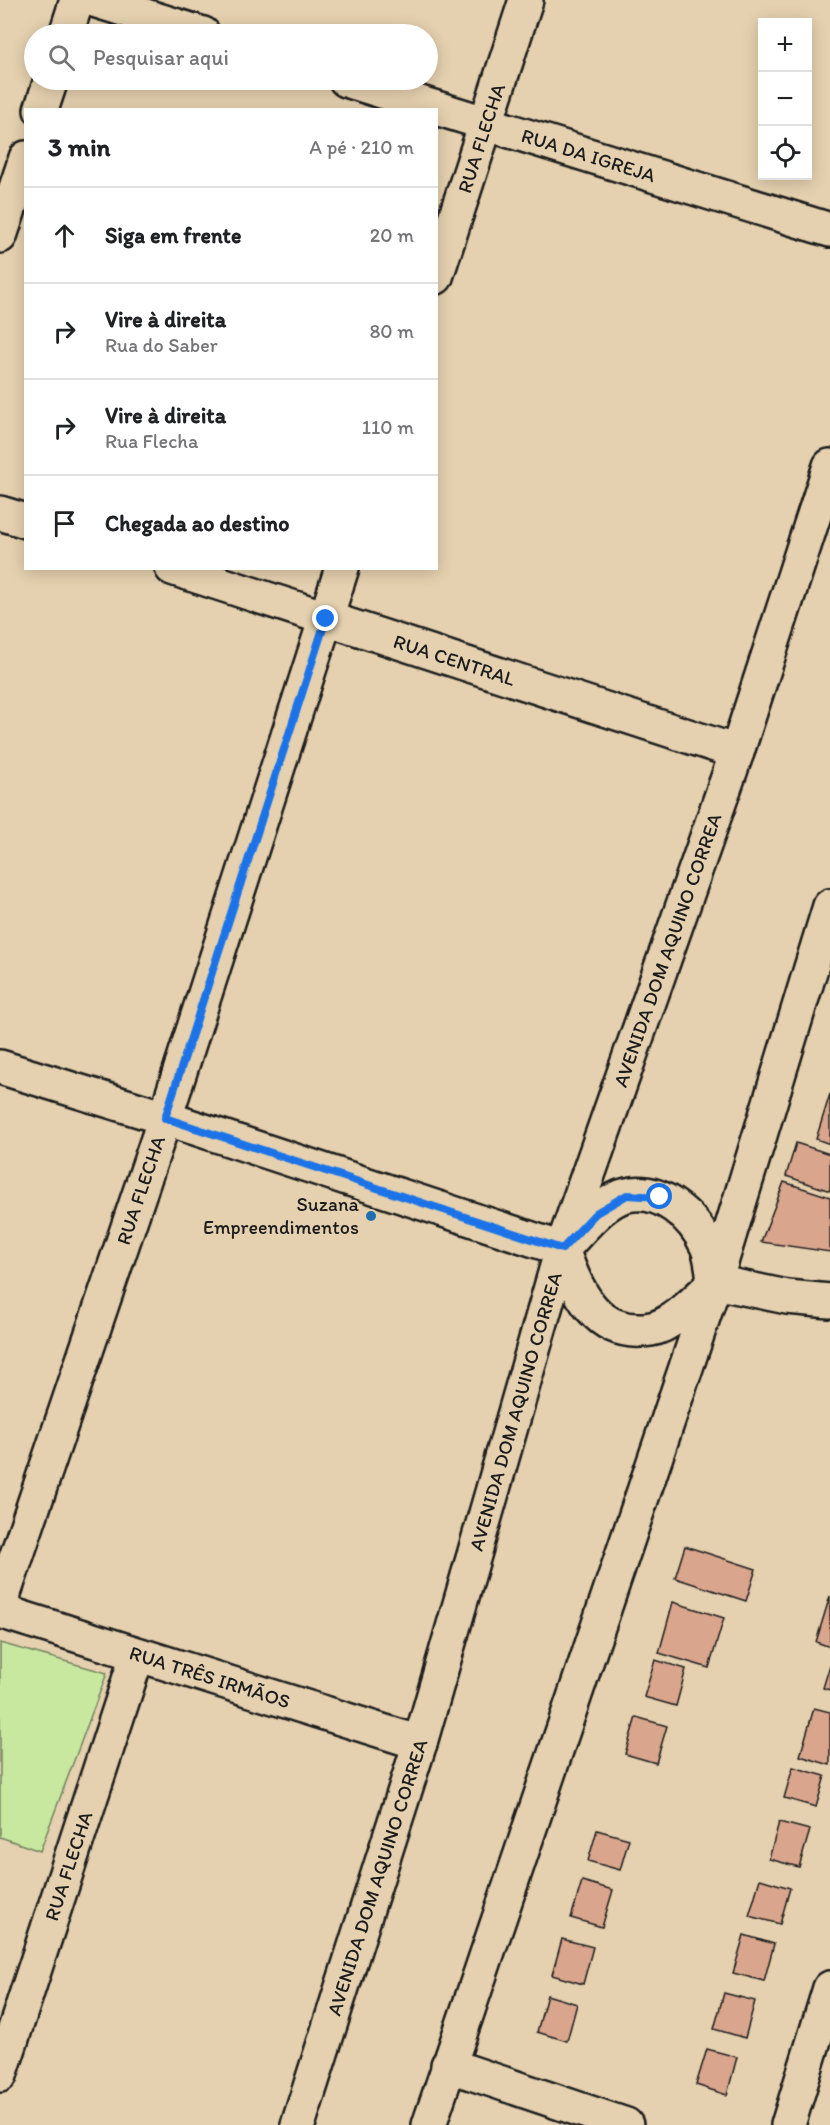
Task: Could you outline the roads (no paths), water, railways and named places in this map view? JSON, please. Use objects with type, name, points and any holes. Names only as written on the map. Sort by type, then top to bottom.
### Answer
[{"type":"street","points":[[69,24],[77,0]]},
{"type":"street","points":[[94,0],[171,24]]},
{"type":"street","name":"RUA FLECHA","points":[[438,271],[526,0]]},
{"type":"street","points":[[42,108],[48,90]]},
{"type":"street","name":"RUA DA IGREJA","points":[[378,90],[435,108]]},
{"type":"street","name":"RUA DA IGREJA","points":[[438,109],[830,230]]},
{"type":"street","points":[[0,236],[24,164]]},
{"type":"street","name":"AVENIDA DOM AQUINO CORREA","points":[[298,2125],[420,1743],[562,1249],[737,752],[830,466]]},
{"type":"street","points":[[0,513],[24,520]]},
{"type":"street","name":"RUA CENTRAL","points":[[178,570],[737,752]]},
{"type":"street","name":"RUA FLECHA","points":[[0,1605],[165,1118],[341,570]]},
{"type":"street","points":[[429,2125],[715,1282],[830,906]]},
{"type":"street","points":[[0,1067],[165,1118],[562,1249]]},
{"type":"street","points":[[562,1249],[596,1213],[627,1195],[660,1197],[691,1220],[708,1247],[715,1282]]},
{"type":"street","points":[[562,1249],[575,1287],[597,1317],[620,1329],[652,1329],[682,1313],[715,1282]]},
{"type":"street","points":[[715,1282],[787,1297],[830,1301]]},
{"type":"street","name":"RUA TRÊS IRMÃOS","points":[[0,1611],[137,1656],[420,1743]]},
{"type":"street","name":"RUA FLECHA","points":[[0,2075],[137,1656]]},
{"type":"street","points":[[788,2125],[830,1989]]},
{"type":"street","points":[[448,2065],[626,2125]]},
{"type":"place","name":"Suzana Empreendimentos","points":[[371,1216]]}]
